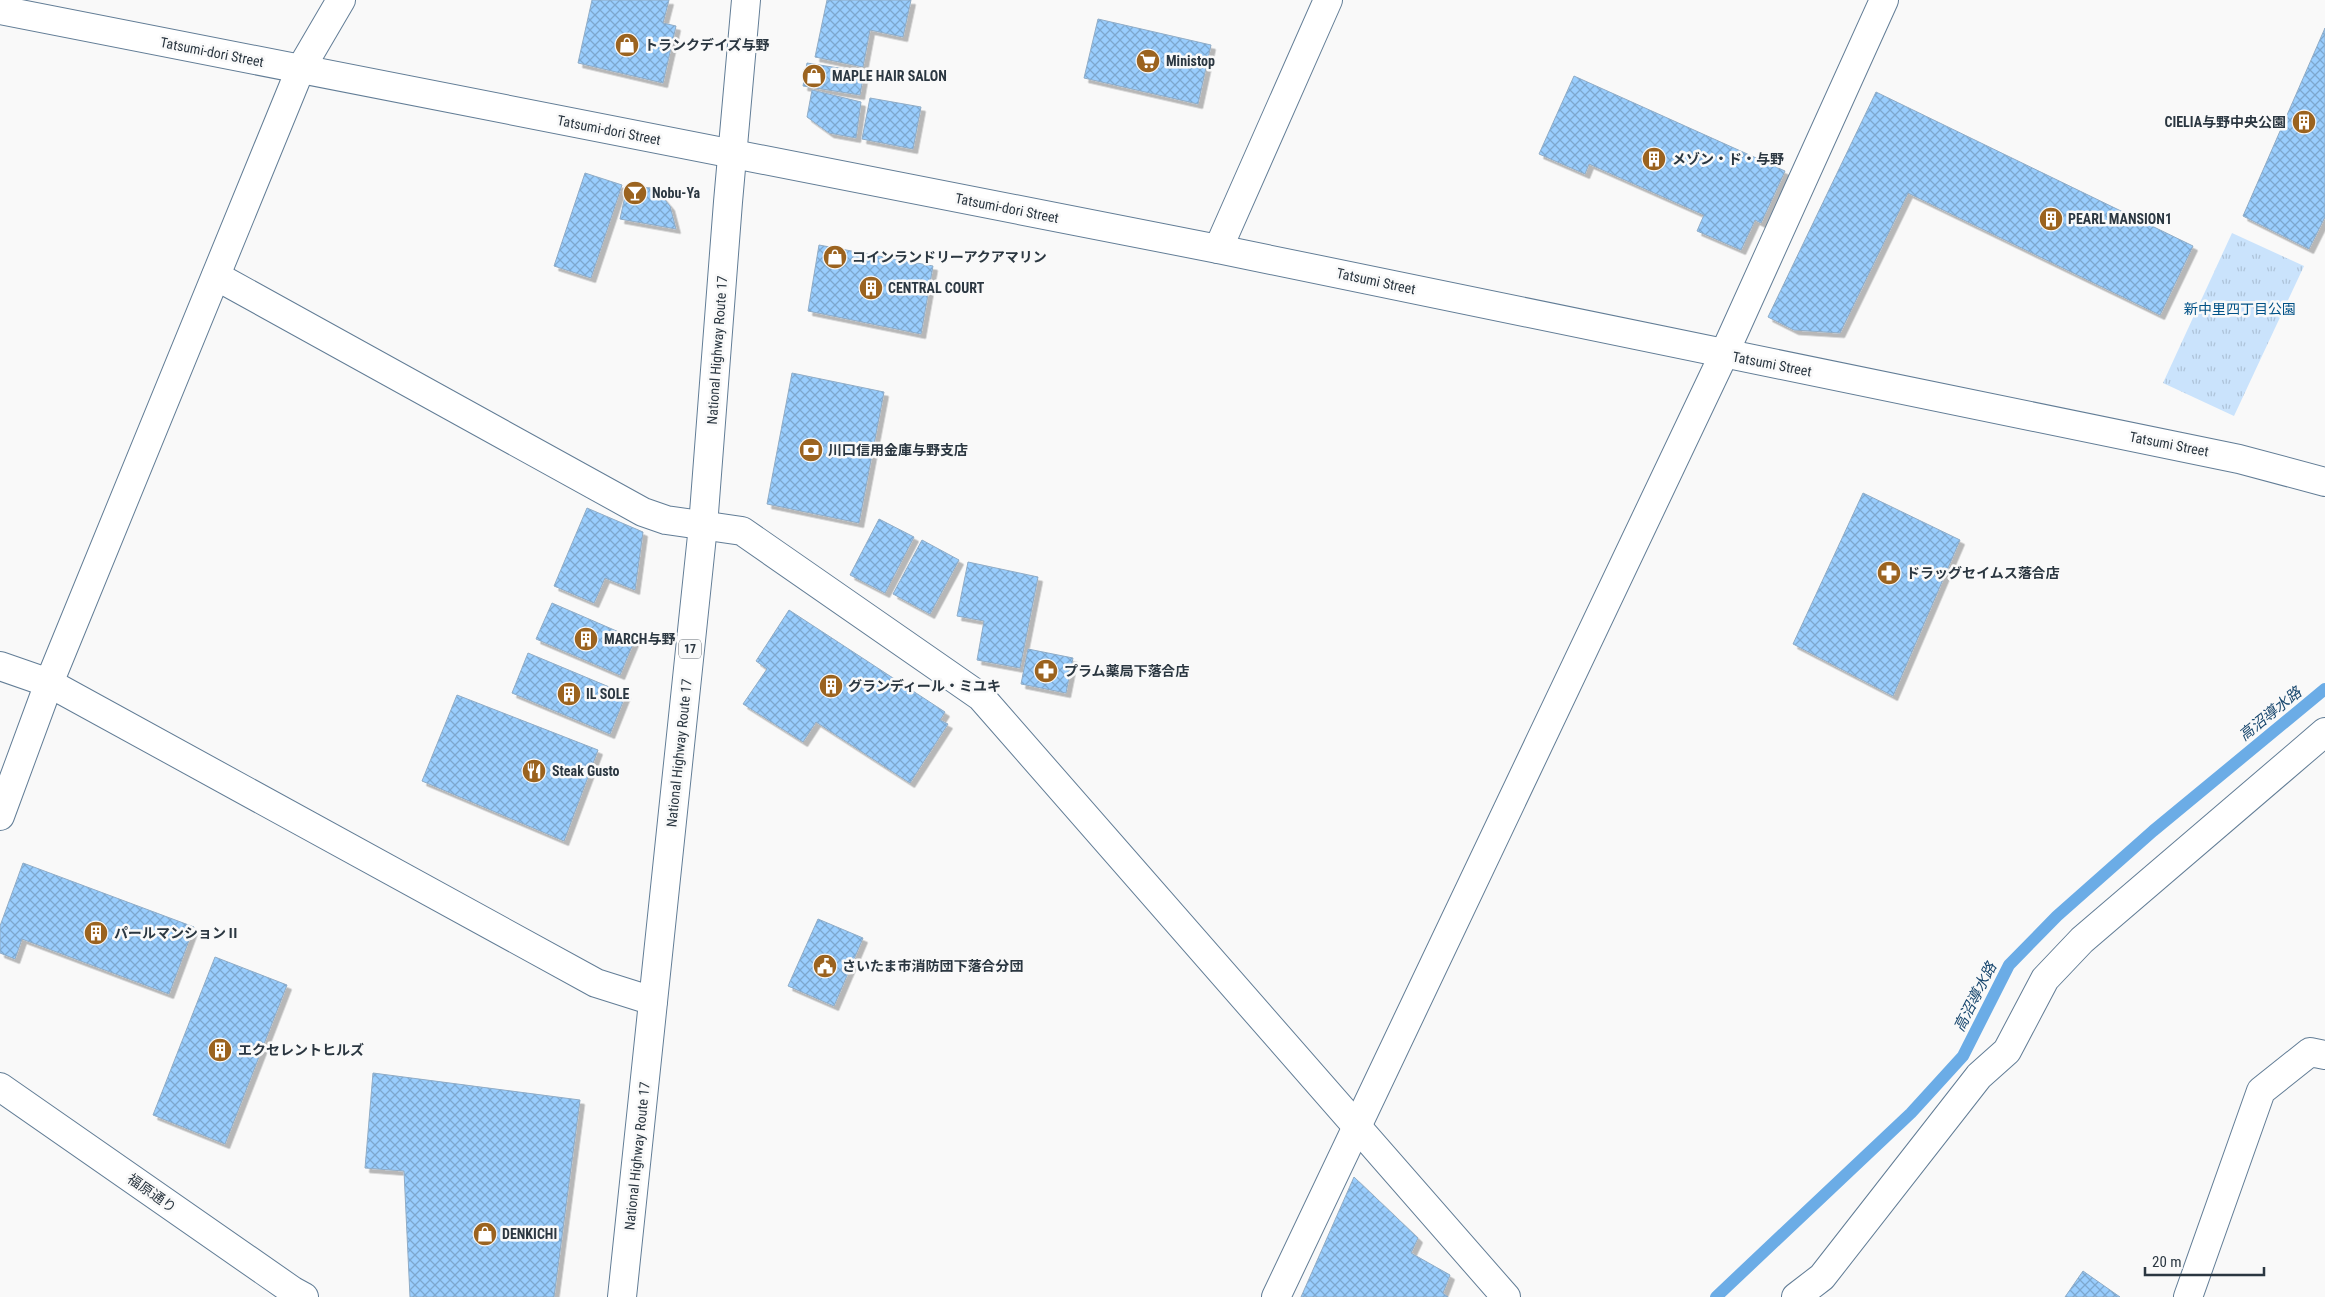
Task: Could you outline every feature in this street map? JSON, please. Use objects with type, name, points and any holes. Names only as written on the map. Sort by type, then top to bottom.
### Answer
[{"type":"main road","points":[[0,10],[5,0]]},
{"type":"main road","points":[[0,816],[49,683],[300,70],[340,0]]},
{"type":"main road","name":"National Highway Route 17","points":[[622,1297],[703,526],[746,0]]},
{"type":"main road","points":[[1218,249],[1328,0]]},
{"type":"main road","points":[[1276,1297],[1724,354],[1884,0]]},
{"type":"main road","name":"Tatsumi-dori Street","points":[[0,10],[1218,249]]},
{"type":"main road","name":"Tatsumi Street","points":[[1218,249],[2240,458],[2325,482]]},
{"type":"main road","points":[[216,276],[643,512],[666,520],[742,531],[981,697],[1506,1297]]},
{"type":"main road","points":[[0,666],[49,683],[596,984],[653,1001]]},
{"type":"main road","points":[[1796,1297],[1822,1277],[1979,1076],[2007,1051],[2045,979],[2082,940],[2325,732]]},
{"type":"main road","points":[[2188,1297],[2261,1090],[2310,1052],[2325,1056]]},
{"type":"main road","name":"福原通り","points":[[0,1087],[296,1295]]},
{"type":"green space","name":"新中里四丁目公園","points":[[2232,233],[2304,266],[2234,416],[2163,383]]},
{"type":"building","name":"トランクデイズ与野","points":[[592,0],[669,0],[663,23],[676,26],[663,83],[578,63]]},
{"type":"building","points":[[827,0],[911,0],[903,37],[870,30],[863,67],[815,57]]},
{"type":"building","name":"Ministop","points":[[1098,19],[1211,45],[1198,104],[1084,78]]},
{"type":"building","name":"CIELIA与野中央公園","points":[[2325,28],[2325,217],[2309,249],[2243,216]]},
{"type":"building","points":[[807,63],[864,72],[860,95],[803,86]]},
{"type":"building","name":"メゾン・ド・与野","points":[[1574,76],[1785,171],[1761,223],[1755,220],[1741,250],[1697,231],[1704,215],[1589,164],[1585,174],[1539,154]]},
{"type":"building","points":[[812,90],[861,102],[856,138],[829,133],[807,117]]},
{"type":"building","name":"PEARL MANSION1","points":[[1876,92],[2193,246],[2160,315],[1908,193],[1840,333],[1794,330],[1768,317]]},
{"type":"building","points":[[870,98],[921,107],[913,149],[862,139]]},
{"type":"building","points":[[585,173],[622,185],[591,278],[554,266]]},
{"type":"building","points":[[627,187],[655,188],[670,206],[676,229],[620,219]]},
{"type":"building","name":"CENTRAL COURT","points":[[819,245],[933,266],[921,334],[808,311]]},
{"type":"building","points":[[792,373],[884,392],[859,523],[767,504]]},
{"type":"building","points":[[1863,493],[1960,540],[1893,696],[1793,644]]},
{"type":"building","points":[[587,508],[643,532],[635,590],[605,578],[594,603],[554,586]]},
{"type":"building","points":[[879,519],[914,537],[885,593],[850,575]]},
{"type":"building","points":[[922,540],[959,560],[930,614],[893,594]]},
{"type":"building","points":[[968,562],[1038,577],[1020,668],[977,660],[984,621],[957,616]]},
{"type":"building","name":"MARCH与野","points":[[552,603],[635,639],[620,675],[536,639]]},
{"type":"building","name":"グランディール・ミユキ","points":[[789,610],[945,712],[940,720],[948,724],[910,783],[816,722],[803,742],[743,704],[767,669],[756,661]]},
{"type":"building","points":[[1028,649],[1073,658],[1066,693],[1021,684]]},
{"type":"building","name":"IL SOLE","points":[[528,653],[626,694],[610,734],[512,693]]},
{"type":"building","points":[[457,695],[598,750],[564,841],[422,781]]},
{"type":"building","name":"パールマンションⅡ","points":[[23,863],[194,927],[169,994],[22,939],[15,959],[0,953],[0,926]]},
{"type":"building","points":[[818,919],[863,938],[834,1006],[788,986]]},
{"type":"building","name":"エクセレントヒルズ","points":[[215,957],[287,985],[225,1144],[153,1115]]},
{"type":"building","name":"DENKICHI","points":[[373,1073],[580,1100],[554,1297],[410,1297],[404,1171],[365,1168]]},
{"type":"building","points":[[1354,1177],[1418,1238],[1411,1253],[1450,1275],[1443,1293],[1448,1297],[1301,1297]]},
{"type":"building","points":[[2083,1271],[2120,1297],[2065,1297]]},
{"type":"waterway","name":"高沼導水路","points":[[1716,1297],[1911,1113],[1963,1056],[2009,965],[2057,916],[2153,831],[2325,689]]},
{"type":"place","name":"トランクデイズ与野","points":[[627,45]]},
{"type":"place","name":"Ministop","points":[[1148,61]]},
{"type":"place","name":"MAPLE HAIR SALON","points":[[814,76]]},
{"type":"place","name":"CIELIA与野中央公園","points":[[2304,122]]},
{"type":"place","name":"メゾン・ド・与野","points":[[1654,159]]},
{"type":"place","name":"Nobu-Ya","points":[[635,193]]},
{"type":"place","name":"PEARL MANSION1","points":[[2051,219]]},
{"type":"place","name":"コインランドリーアクアマリン","points":[[835,257]]},
{"type":"place","name":"CENTRAL COURT","points":[[871,288]]},
{"type":"place","name":"川口信用金庫与野支店","points":[[811,450]]},
{"type":"place","name":"ドラッグセイムス落合店","points":[[1889,573]]},
{"type":"place","name":"MARCH与野","points":[[586,639]]},
{"type":"place","name":"プラム薬局下落合店","points":[[1046,671]]},
{"type":"place","name":"グランディール・ミユキ","points":[[831,686]]},
{"type":"place","name":"IL SOLE","points":[[569,694]]},
{"type":"place","name":"Steak Gusto","points":[[534,771]]},
{"type":"place","name":"パールマンションⅡ","points":[[96,933]]},
{"type":"place","name":"さいたま市消防団下落合分団","points":[[825,966]]},
{"type":"place","name":"エクセレントヒルズ","points":[[220,1050]]},
{"type":"place","name":"DENKICHI","points":[[485,1234]]}]
